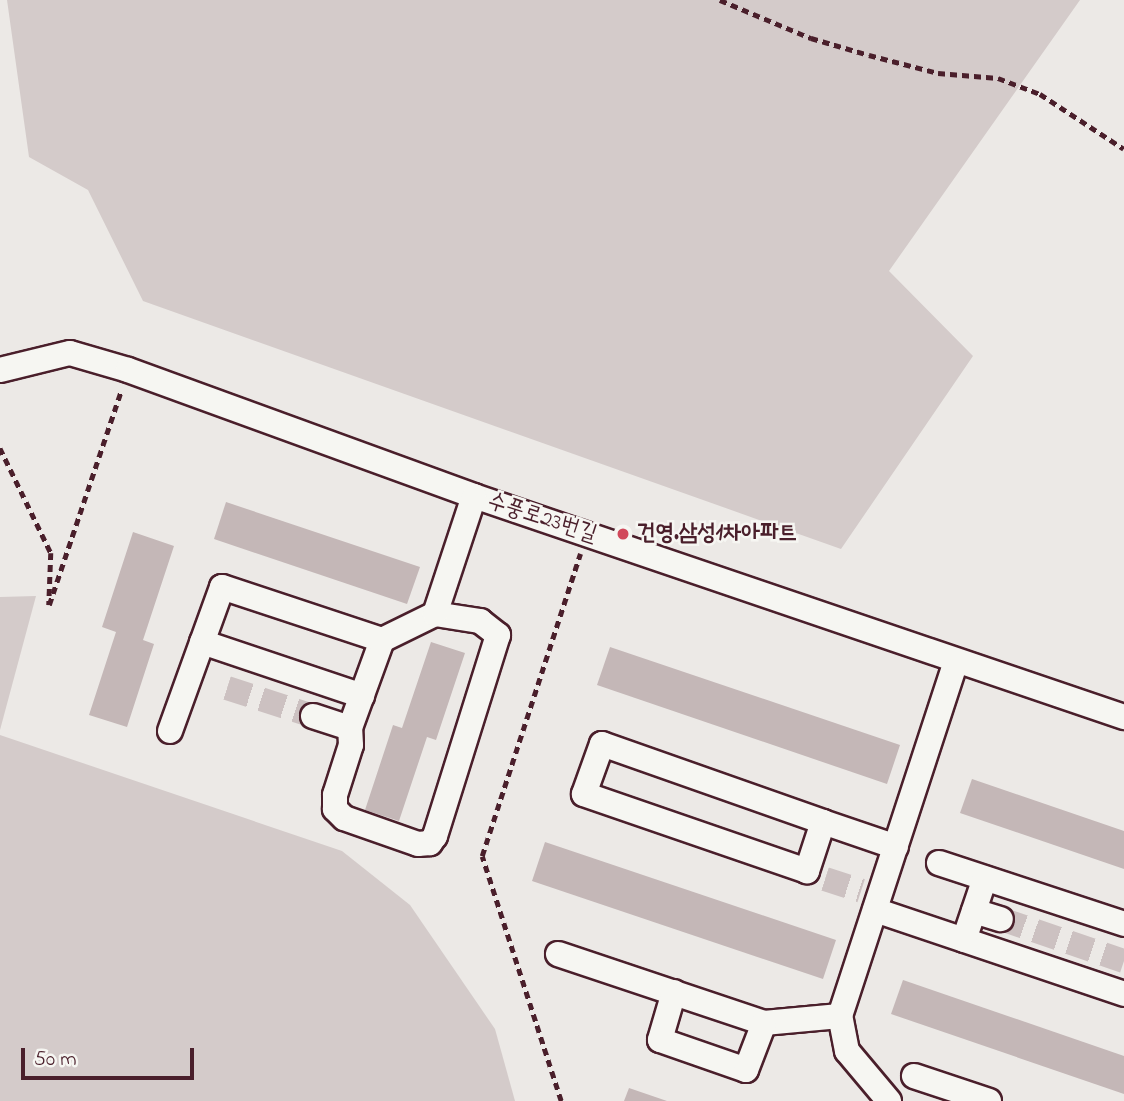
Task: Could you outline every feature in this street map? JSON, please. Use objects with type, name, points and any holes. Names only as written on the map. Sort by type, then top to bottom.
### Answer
[{"type":"street","name":"수풍로23번길","points":[[0,370],[70,354],[128,370],[474,496],[1124,717]]},
{"type":"street","points":[[435,614],[474,496]]},
{"type":"street","points":[[170,731],[222,587],[382,640]]},
{"type":"street","points":[[435,614],[480,621],[498,635],[430,843],[418,844],[344,818],[335,809],[335,795],[351,745],[350,728],[382,640],[435,614]]},
{"type":"street","points":[[202,642],[362,696]]},
{"type":"street","points":[[889,1101],[847,1051],[840,1016],[872,900],[896,847],[956,661]]},
{"type":"street","points":[[313,716],[350,728]]},
{"type":"street","points":[[823,822],[807,871],[584,794],[601,744],[896,847]]},
{"type":"street","points":[[939,863],[1124,924]]},
{"type":"street","points":[[964,940],[985,878]]},
{"type":"street","points":[[872,900],[964,940],[1124,994]]},
{"type":"street","points":[[974,911],[1001,919]]},
{"type":"street","points":[[558,954],[764,1023],[840,1016]]},
{"type":"street","points":[[674,992],[660,1040],[746,1070],[764,1023]]},
{"type":"street","points":[[915,1076],[989,1101]]},
{"type":"path","points":[[720,0],[811,38],[869,55],[938,73],[1009,82],[1040,94],[1124,149]]},
{"type":"path","points":[[0,448],[51,553],[49,605],[128,370]]},
{"type":"path","points":[[561,1101],[482,856],[587,533]]},
{"type":"shaded area","points":[[7,0],[1080,0],[889,271],[973,356],[841,549],[143,301],[88,190],[29,157]]},
{"type":"shaded area","points":[[36,596],[0,730],[0,597]]},
{"type":"shaded area","points":[[0,735],[342,851],[410,905],[495,1029],[515,1101],[0,1101]]},
{"type":"building","points":[[226,502],[420,567],[407,604],[214,539]]},
{"type":"building","points":[[133,532],[174,546],[143,640],[154,644],[127,727],[89,715],[116,632],[102,627]]},
{"type":"building","points":[[431,642],[465,653],[436,740],[427,737],[399,821],[365,810],[393,725],[402,728]]},
{"type":"building","points":[[610,647],[900,745],[887,784],[597,685]]},
{"type":"building","points":[[972,779],[1124,831],[1124,869],[960,813]]},
{"type":"building","points":[[545,842],[836,940],[823,979],[532,881]]},
{"type":"building","points":[[903,980],[1124,1056],[1124,1094],[891,1014]]},
{"type":"building","points":[[629,1088],[667,1101],[624,1101]]},
{"type":"tunnel","points":[[227,688],[313,716]]},
{"type":"tunnel","points":[[825,879],[861,891]]},
{"type":"tunnel","points":[[1001,919],[1124,961]]},
{"type":"place","name":"건영.삼성1차아파트","points":[[623,534]]}]
